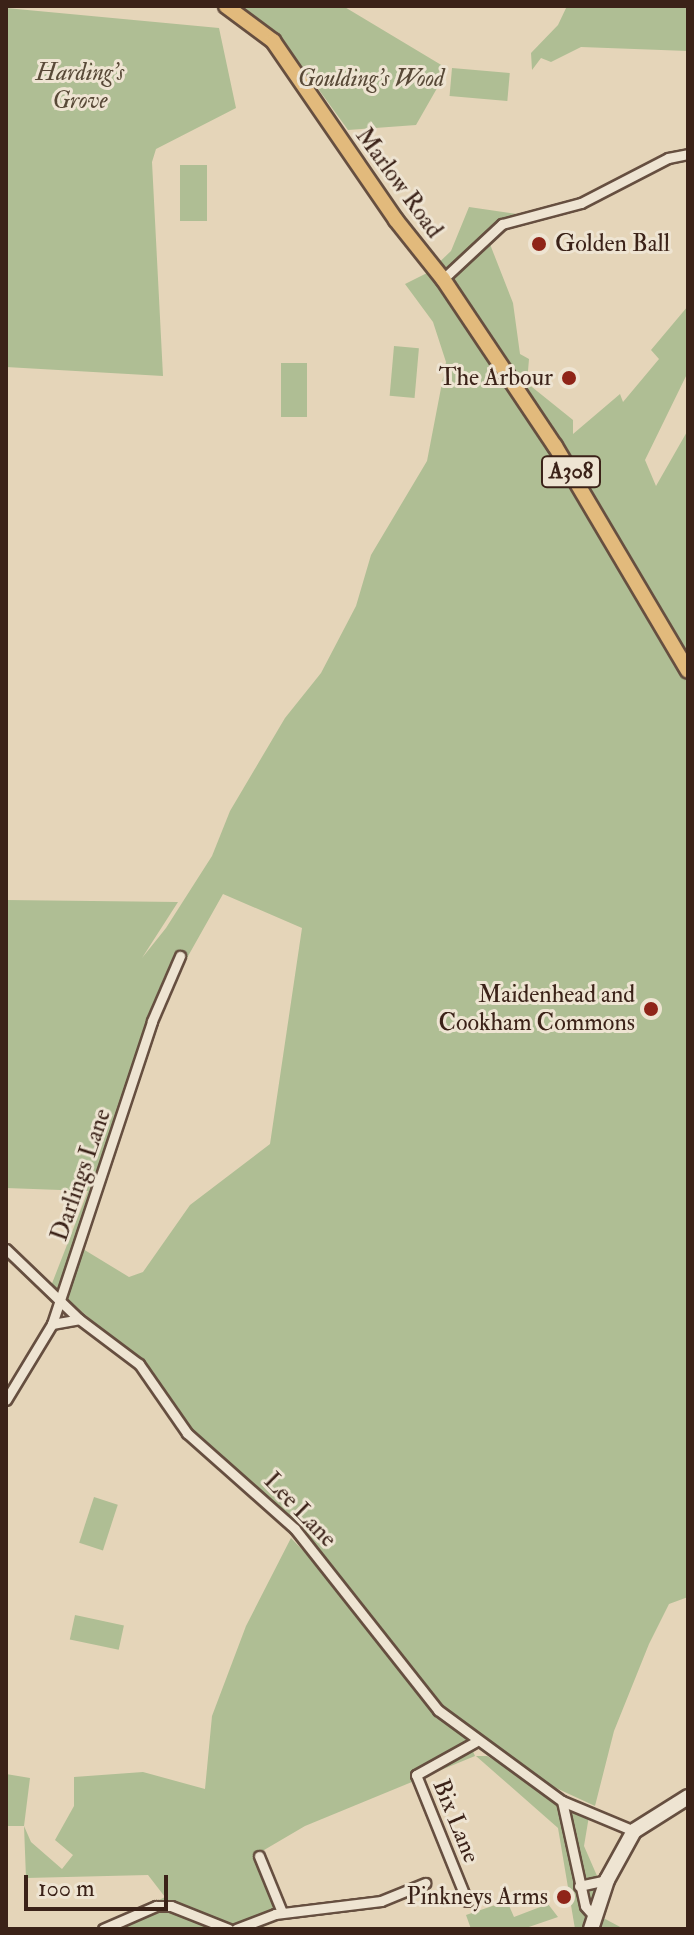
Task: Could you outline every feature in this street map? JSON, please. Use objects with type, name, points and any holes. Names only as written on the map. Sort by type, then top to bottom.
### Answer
[{"type":"main road","name":"Marlow Road","points":[[226,6],[273,41],[396,220],[443,279]]},
{"type":"main road","name":"A308","points":[[443,279],[555,446],[688,671]]},
{"type":"street","points":[[443,279],[502,224],[581,203],[668,158],[688,154]]},
{"type":"street","name":"Darlings Lane","points":[[6,1400],[52,1324],[97,1198],[147,1034],[180,956]]},
{"type":"street","name":"Lee Lane","points":[[6,1249],[60,1297],[79,1319],[139,1364],[180,1426],[295,1529],[414,1682],[475,1742],[562,1801],[634,1831]]},
{"type":"street","points":[[52,1324],[79,1319]]},
{"type":"street","name":"Bix Lane","points":[[467,1901],[416,1775],[475,1742]]},
{"type":"street","points":[[592,1922],[607,1880],[634,1831],[688,1797]]},
{"type":"street","points":[[562,1801],[579,1886],[592,1922]]},
{"type":"street","points":[[259,1856],[282,1912]]},
{"type":"street","points":[[579,1886],[607,1880]]},
{"type":"street","points":[[236,1929],[282,1912],[381,1901],[425,1883]]},
{"type":"street","points":[[103,1929],[156,1906],[171,1906],[229,1929]]},
{"type":"green space","name":"Goulding's Wood","points":[[236,6],[343,6],[448,69],[416,125],[348,130],[277,32]]},
{"type":"green space","points":[[567,6],[688,6],[688,51],[581,47],[551,62],[541,58],[532,70],[531,53],[558,25]]},
{"type":"green space","name":"Harding's Grove","points":[[6,8],[219,28],[236,108],[156,149],[152,162],[163,376],[6,367]]},
{"type":"green space","points":[[452,68],[510,73],[507,101],[450,96]]},
{"type":"green space","points":[[180,165],[207,165],[207,221],[180,221]]},
{"type":"green space","points":[[469,207],[517,214],[486,234],[513,303],[520,354],[529,359],[527,383],[573,420],[573,434],[620,394],[623,402],[659,359],[651,350],[688,306],[688,372],[645,460],[656,486],[688,430],[688,1597],[669,1604],[649,1644],[614,1731],[595,1806],[530,1776],[442,1711],[329,1565],[194,1435],[138,1359],[51,1286],[88,1191],[6,1188],[6,900],[178,902],[142,958],[166,928],[212,856],[230,811],[285,718],[321,673],[356,606],[371,555],[427,461],[446,362],[433,322],[405,284],[429,272],[451,251]],"holes":[[[223,894],[302,928],[270,1144],[190,1205],[143,1272],[129,1277],[83,1249],[156,1013]]]},
{"type":"green space","points":[[394,346],[419,348],[415,398],[390,396]]},
{"type":"green space","points":[[281,363],[307,363],[307,417],[281,417]]},
{"type":"green space","points":[[94,1497],[118,1505],[103,1550],[79,1543]]},
{"type":"green space","points":[[291,1538],[349,1599],[396,1664],[469,1742],[475,1756],[305,1826],[259,1853],[280,1910],[243,1929],[101,1929],[165,1897],[148,1875],[26,1878],[24,1826],[31,1842],[62,1869],[73,1855],[55,1840],[74,1806],[74,1777],[143,1772],[205,1789],[212,1716],[246,1626]]},
{"type":"green space","points":[[75,1615],[124,1625],[119,1650],[70,1639]]},
{"type":"green space","points":[[476,1756],[487,1756],[589,1816],[584,1846],[601,1885],[592,1912],[624,1929],[575,1929],[558,1828]]},
{"type":"green space","points":[[6,1774],[30,1778],[24,1826],[6,1826]]},
{"type":"green space","points":[[507,1901],[514,1917],[548,1904],[558,1917],[523,1929],[471,1929],[466,1915]]},
{"type":"place","name":"Golden Ball","points":[[539,244]]},
{"type":"place","name":"The Arbour","points":[[569,378]]},
{"type":"place","name":"Maidenhead and Cookham Commons","points":[[651,1009]]},
{"type":"place","name":"Pinkneys Arms","points":[[564,1897]]}]
